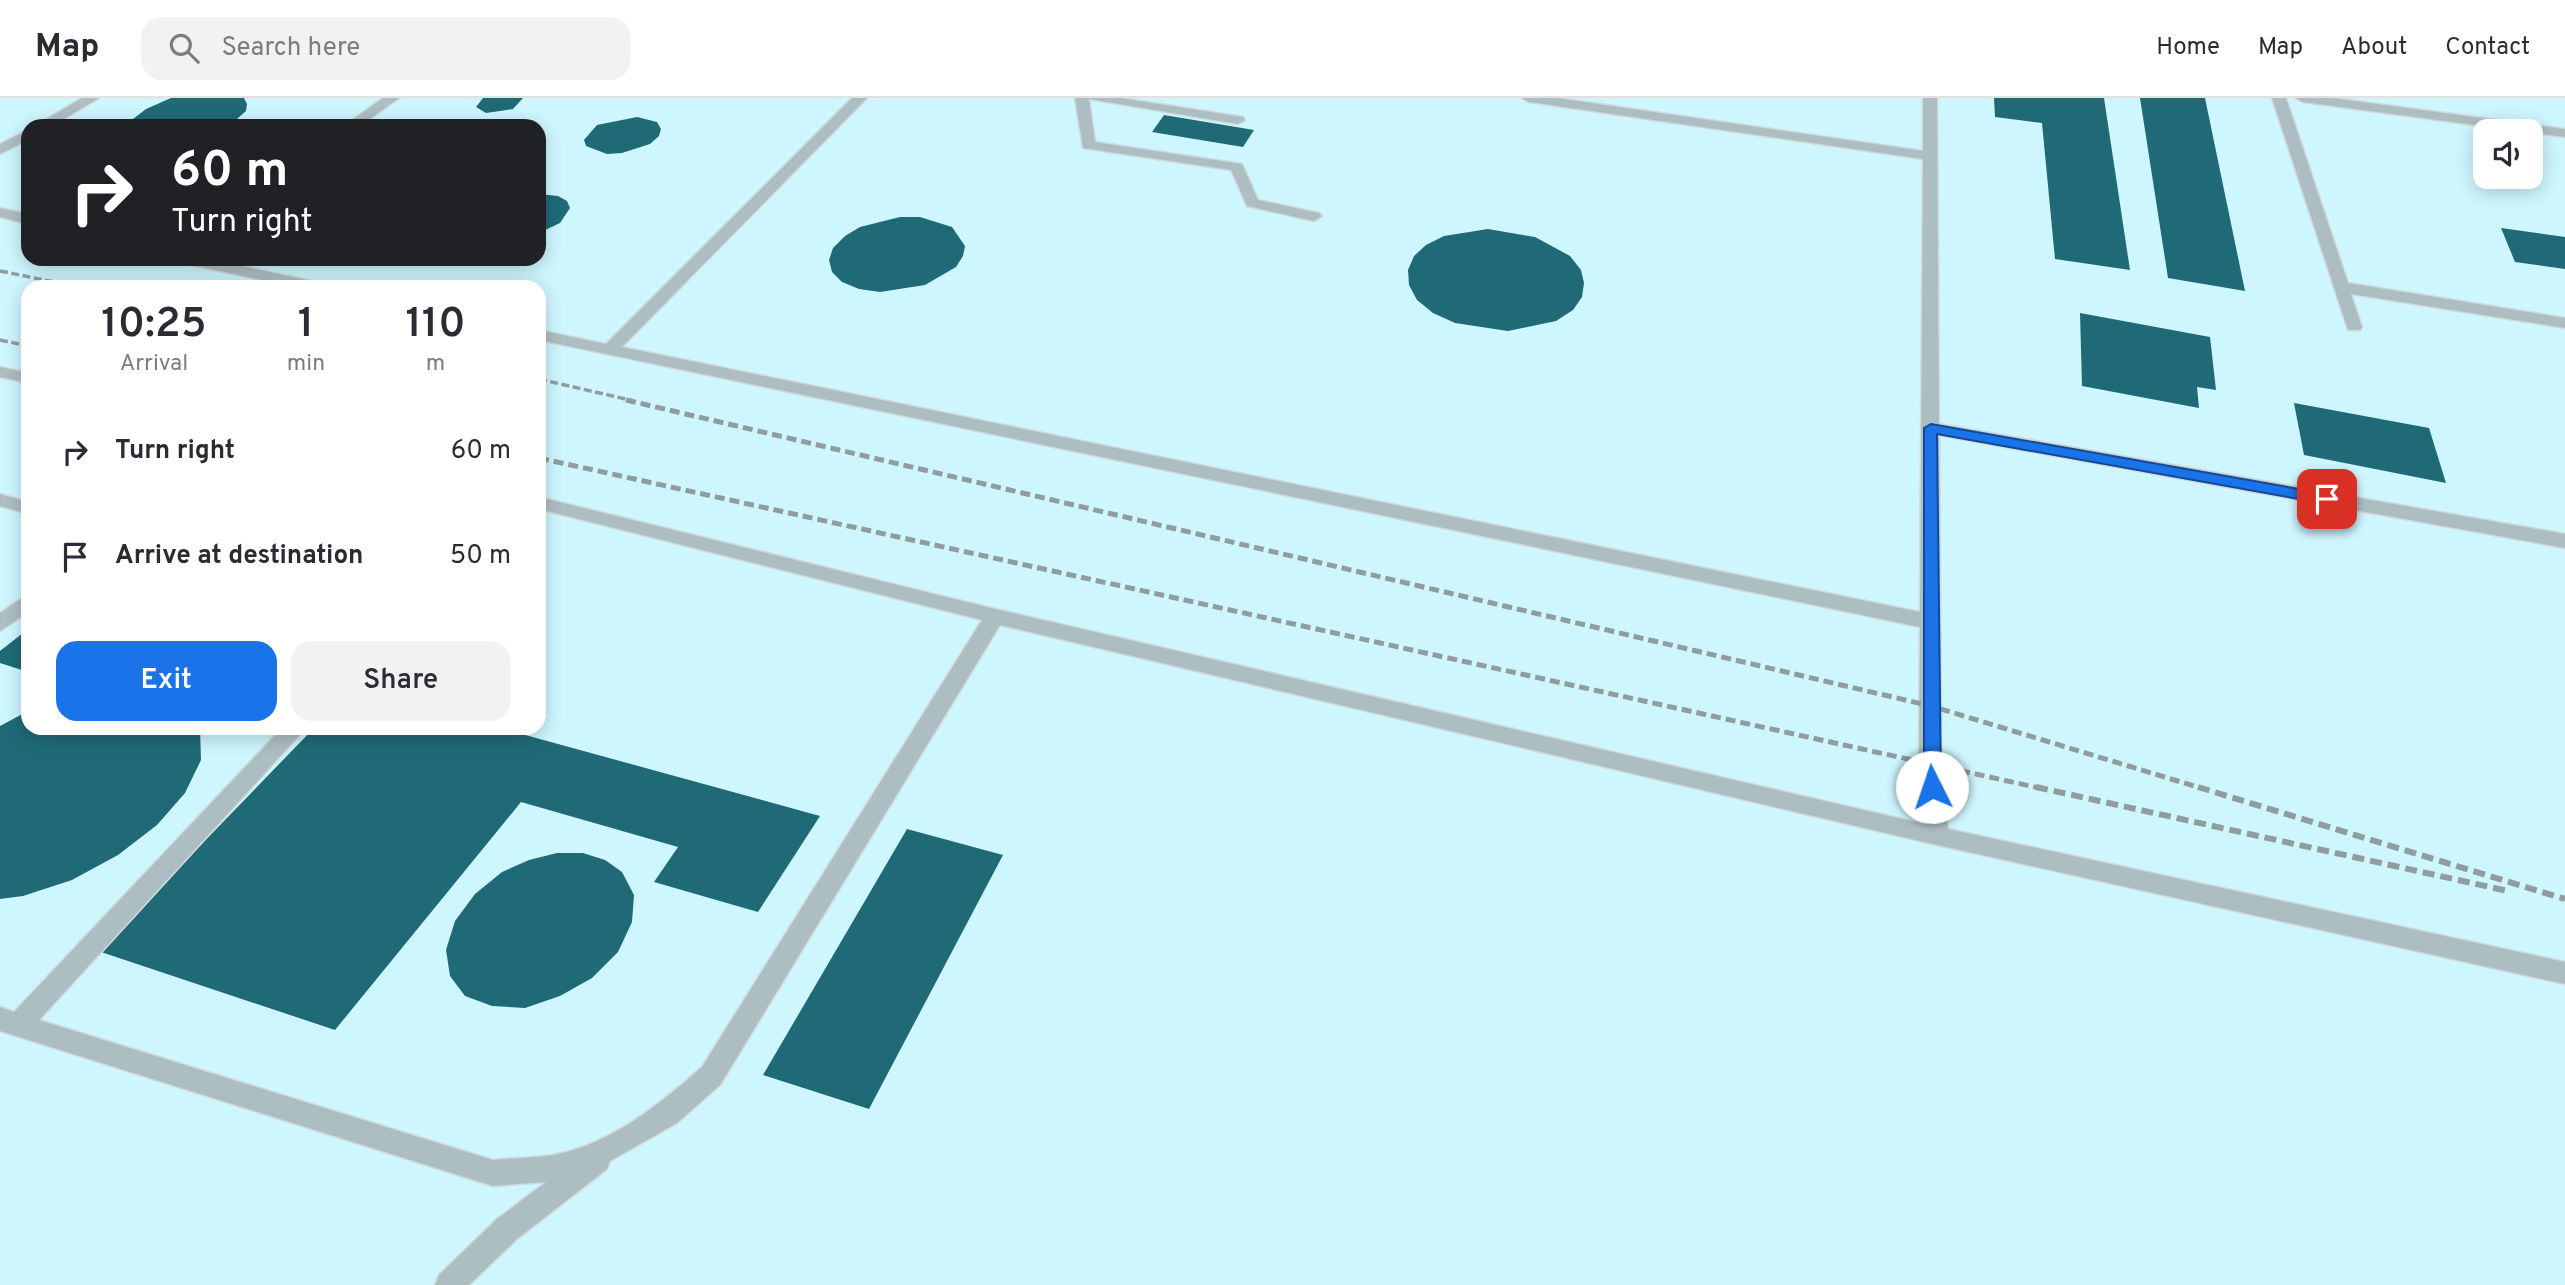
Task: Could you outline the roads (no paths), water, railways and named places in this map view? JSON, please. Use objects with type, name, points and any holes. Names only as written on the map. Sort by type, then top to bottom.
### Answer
[{"type":"lane","points":[[55,119],[92,98]]},
{"type":"lane","points":[[361,119],[392,98]]},
{"type":"lane","points":[[609,351],[860,98]]},
{"type":"lane","points":[[1083,98],[1088,145],[1237,167],[1252,203],[1314,216]]},
{"type":"lane","points":[[1095,98],[1238,120]]},
{"type":"lane","points":[[1529,98],[1929,156]]},
{"type":"lane","points":[[1930,98],[1930,762],[1937,836]]},
{"type":"lane","points":[[2279,98],[2354,327]]},
{"type":"lane","points":[[2303,98],[2565,133]]},
{"type":"lane","points":[[0,150],[21,138]]},
{"type":"lane","points":[[0,212],[21,217]]},
{"type":"lane","points":[[219,266],[284,280]]},
{"type":"lane","points":[[2340,288],[2565,323]]},
{"type":"lane","points":[[546,337],[1932,622]]},
{"type":"lane","points":[[0,372],[21,376]]},
{"type":"lane","points":[[1931,428],[2565,541]]},
{"type":"lane","points":[[0,500],[21,506]]},
{"type":"lane","points":[[546,505],[995,616],[1937,836],[2565,973]]},
{"type":"lane","points":[[0,624],[21,607]]},
{"type":"lane","points":[[449,1285],[507,1228],[615,1146],[668,1114],[711,1076],[995,616]]},
{"type":"lane","points":[[288,735],[9,1022],[493,1173],[555,1168],[615,1146]]},
{"type":"railway","points":[[0,271],[44,280]]},
{"type":"railway","points":[[0,340],[21,344]]},
{"type":"railway","points":[[546,381],[634,401]]},
{"type":"railway","points":[[626,400],[1931,706],[2204,789]]},
{"type":"railway","points":[[546,460],[2044,789]]},
{"type":"railway","points":[[2036,787],[2508,891]]},
{"type":"railway","points":[[2198,787],[2565,899]]}]
